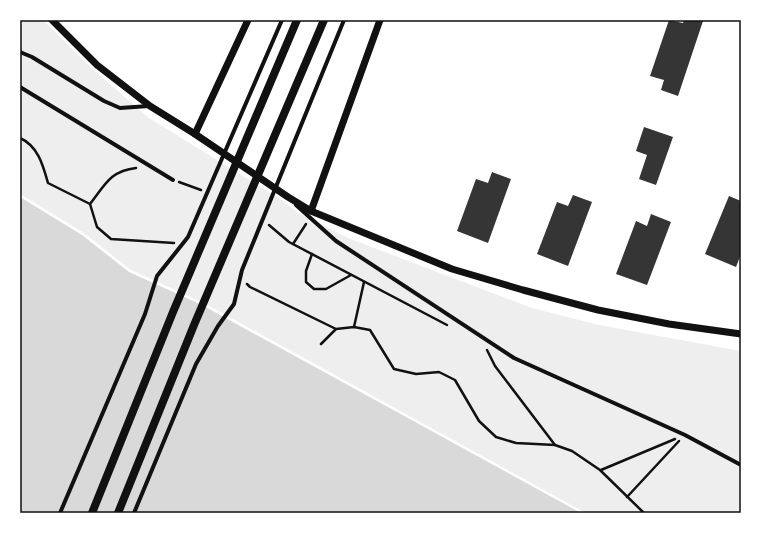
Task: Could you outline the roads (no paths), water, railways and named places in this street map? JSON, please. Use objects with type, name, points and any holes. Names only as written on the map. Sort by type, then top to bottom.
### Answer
[{"type":"main road","points":[[92,513],[173,312],[296,20]]},
{"type":"main road","points":[[118,513],[194,325],[324,20]]},
{"type":"street","points":[[52,20],[97,65],[150,106],[195,134],[288,197],[311,214],[336,241],[483,339],[514,358],[685,435],[741,465]]},
{"type":"street","points":[[195,134],[248,20]]},
{"type":"street","points":[[60,513],[145,314],[157,276],[188,237],[282,20]]},
{"type":"street","points":[[134,513],[196,364],[218,326],[234,304],[242,270],[344,20]]},
{"type":"street","points":[[311,214],[380,20]]},
{"type":"street","points":[[20,52],[32,57],[104,102],[120,108],[150,106]]},
{"type":"street","points":[[20,86],[173,180]]},
{"type":"street","points":[[311,214],[452,269],[523,290],[598,310],[669,324],[741,334]]}]
